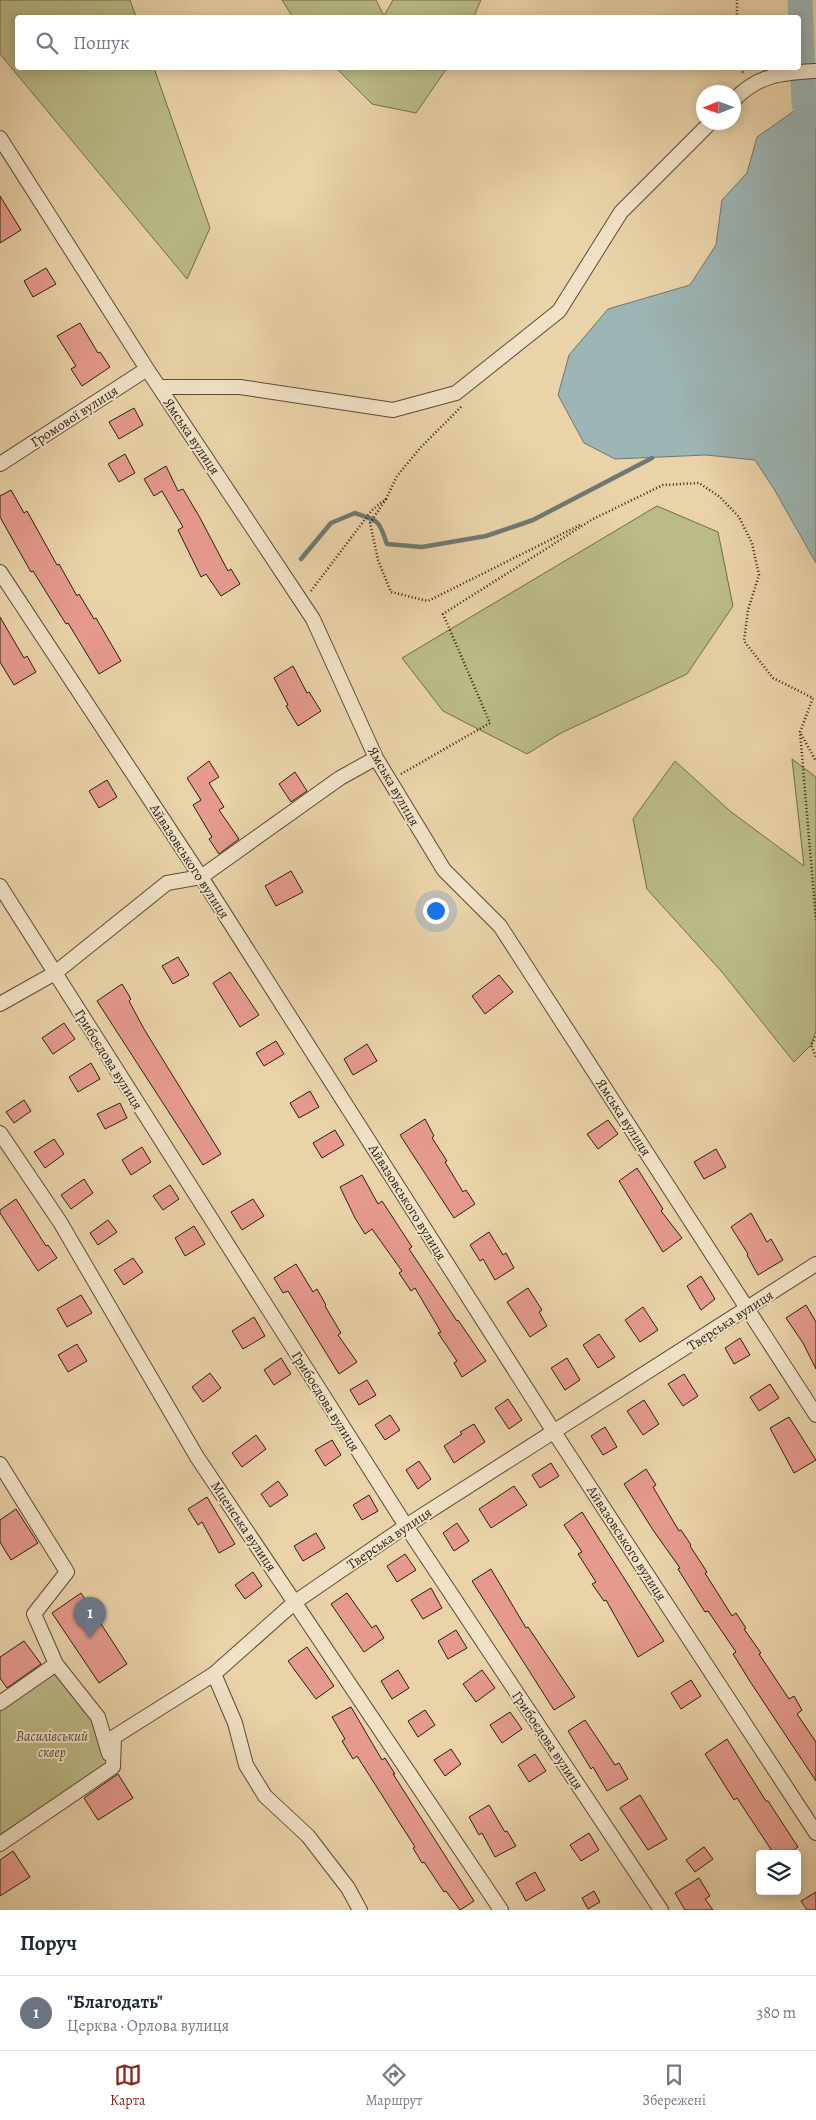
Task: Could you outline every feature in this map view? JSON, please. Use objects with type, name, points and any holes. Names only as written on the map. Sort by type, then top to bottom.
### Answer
[{"type":"street","points":[[741,92],[745,88],[778,73],[816,71]]},
{"type":"street","points":[[160,388],[240,387],[393,410],[456,393],[559,311],[621,212],[703,130]]},
{"type":"street","name":"Ямська вулиця","points":[[0,138],[147,369],[313,619],[376,758],[444,870],[500,926],[816,1415]]},
{"type":"street","name":"Громової вулиця","points":[[0,464],[147,369]]},
{"type":"street","name":"Айвазовського вулиця","points":[[0,572],[202,878],[554,1432],[816,1832]]},
{"type":"street","points":[[0,1004],[55,973],[167,883],[202,878],[340,778],[376,758]]},
{"type":"street","name":"Грибоєдова вулиця","points":[[0,886],[406,1526],[661,1910]]},
{"type":"street","name":"Мценська вулиця","points":[[0,1133],[60,1222],[197,1457],[501,1910]]},
{"type":"street","name":"Тверська вулиця","points":[[113,1767],[114,1737],[214,1674],[295,1602],[406,1526],[816,1264]]},
{"type":"street","points":[[0,1464],[67,1572],[34,1614],[56,1664],[98,1717],[113,1767],[0,1844]]},
{"type":"street","points":[[0,1703],[56,1664]]},
{"type":"street","points":[[214,1674],[235,1723],[246,1765],[265,1796],[308,1836],[348,1888],[360,1910]]},
{"type":"path","points":[[737,0],[737,15]]},
{"type":"path","points":[[465,403],[421,447],[397,476],[386,499],[370,523],[378,560],[390,592],[428,601],[663,485],[699,483],[720,497],[739,517],[752,543],[759,575],[748,610],[744,641],[773,678],[813,698],[800,732],[816,920]]},
{"type":"path","points":[[302,601],[326,573],[372,510],[386,499]]},
{"type":"path","points":[[390,780],[490,723],[444,614],[593,519]]},
{"type":"path","points":[[800,732],[816,761]]},
{"type":"path","points":[[816,1037],[811,1045],[816,1057]]},
{"type":"green space","points":[[0,0],[130,0],[135,15],[15,15],[15,70],[155,70],[210,228],[187,279],[0,54]]},
{"type":"green space","points":[[282,0],[376,0],[384,15],[292,15]]},
{"type":"green space","points":[[393,0],[481,0],[474,15],[385,15]]},
{"type":"green space","points":[[338,70],[446,70],[416,113],[372,104]]},
{"type":"green space","points":[[657,506],[718,532],[733,606],[687,674],[561,733],[527,754],[443,711],[402,658]]},
{"type":"green space","points":[[792,759],[816,777],[816,1031],[811,1045],[794,1062],[722,972],[647,889],[633,819],[675,761],[730,811],[804,866]]},
{"type":"green space","name":"Василівський сквер","points":[[56,1664],[98,1717],[113,1767],[0,1844],[0,1703]]},
{"type":"water","points":[[816,102],[816,563],[774,489],[755,460],[706,455],[615,459],[584,443],[558,395],[569,355],[608,309],[690,285],[716,245],[722,200],[747,173],[757,137],[804,104]]},
{"type":"building","points":[[0,196],[21,230],[0,243]]},
{"type":"building","points":[[46,268],[56,284],[33,297],[24,281]]},
{"type":"building","points":[[80,323],[98,353],[100,352],[110,367],[82,386],[71,369],[76,366],[57,336]]},
{"type":"building","points":[[134,408],[143,425],[119,439],[109,422]]},
{"type":"building","points":[[125,454],[135,473],[119,482],[108,464]]},
{"type":"building","points":[[166,466],[178,491],[183,489],[199,516],[228,571],[231,569],[240,584],[221,596],[206,574],[201,577],[178,530],[183,527],[162,491],[154,496],[144,479]]},
{"type":"building","points":[[11,490],[24,513],[27,511],[57,565],[59,564],[77,596],[79,594],[94,619],[96,618],[121,661],[99,674],[68,623],[66,624],[33,571],[31,572],[0,517],[0,496]]},
{"type":"building","points":[[0,617],[24,658],[27,656],[36,672],[14,685],[0,662]]},
{"type":"building","points":[[293,666],[307,693],[309,692],[321,711],[298,726],[286,706],[288,705],[274,678]]},
{"type":"building","points":[[209,761],[219,777],[209,783],[224,807],[219,810],[239,839],[219,854],[209,839],[212,837],[193,805],[201,800],[187,778]]},
{"type":"building","points":[[295,772],[307,791],[291,802],[279,784]]},
{"type":"building","points":[[107,780],[117,797],[99,808],[89,791]]},
{"type":"building","points":[[291,871],[303,892],[276,906],[265,886]]},
{"type":"building","points":[[178,957],[189,975],[173,984],[162,966]]},
{"type":"building","points":[[230,972],[259,1015],[240,1027],[213,983]]},
{"type":"building","points":[[499,975],[513,992],[485,1014],[472,996]]},
{"type":"building","points":[[122,984],[144,1029],[221,1154],[203,1165],[97,1001]]},
{"type":"building","points":[[64,1023],[75,1039],[53,1054],[42,1038]]},
{"type":"building","points":[[276,1041],[284,1054],[264,1066],[256,1053]]},
{"type":"building","points":[[367,1044],[377,1061],[353,1075],[344,1059]]},
{"type":"building","points":[[91,1063],[100,1079],[78,1092],[69,1077]]},
{"type":"building","points":[[310,1091],[319,1107],[299,1118],[290,1103]]},
{"type":"building","points":[[24,1100],[31,1111],[14,1123],[6,1112]]},
{"type":"building","points":[[120,1103],[127,1118],[105,1129],[97,1114]]},
{"type":"building","points":[[425,1119],[434,1136],[432,1138],[447,1161],[445,1162],[463,1192],[466,1190],[475,1204],[454,1218],[400,1135]]},
{"type":"building","points":[[608,1120],[618,1134],[598,1149],[587,1134]]},
{"type":"building","points":[[335,1130],[344,1145],[322,1158],[313,1143]]},
{"type":"building","points":[[54,1139],[64,1154],[45,1168],[34,1152]]},
{"type":"building","points":[[142,1147],[151,1162],[131,1175],[122,1160]]},
{"type":"building","points":[[716,1149],[726,1167],[704,1179],[694,1162]]},
{"type":"building","points":[[637,1168],[663,1209],[661,1211],[682,1238],[663,1252],[619,1181]]},
{"type":"building","points":[[362,1175],[378,1204],[382,1201],[412,1247],[409,1249],[486,1361],[462,1377],[454,1363],[457,1361],[438,1333],[441,1332],[415,1288],[411,1291],[399,1273],[402,1271],[372,1229],[365,1234],[355,1218],[340,1187]]},
{"type":"building","points":[[84,1179],[93,1193],[71,1209],[61,1195]]},
{"type":"building","points":[[170,1185],[179,1199],[163,1210],[153,1196]]},
{"type":"building","points":[[16,1199],[46,1246],[48,1245],[57,1258],[38,1271],[0,1213],[0,1210]]},
{"type":"building","points":[[253,1199],[264,1216],[242,1230],[231,1212]]},
{"type":"building","points":[[751,1213],[767,1242],[771,1239],[783,1260],[758,1275],[748,1254],[731,1227]]},
{"type":"building","points":[[108,1220],[117,1232],[98,1245],[90,1233]]},
{"type":"building","points":[[194,1226],[205,1244],[185,1256],[175,1238]]},
{"type":"building","points":[[489,1232],[503,1255],[506,1253],[514,1268],[495,1280],[483,1259],[480,1261],[470,1245]]},
{"type":"building","points":[[133,1258],[143,1272],[124,1285],[114,1270]]},
{"type":"building","points":[[296,1264],[313,1292],[317,1289],[341,1333],[338,1335],[357,1362],[339,1374],[288,1291],[283,1293],[274,1278]]},
{"type":"building","points":[[701,1276],[715,1299],[701,1310],[687,1286]]},
{"type":"building","points":[[528,1288],[542,1310],[539,1312],[547,1326],[530,1337],[507,1302]]},
{"type":"building","points":[[81,1295],[92,1313],[67,1327],[57,1309]]},
{"type":"building","points":[[806,1305],[816,1322],[816,1369],[803,1343],[786,1318]]},
{"type":"building","points":[[643,1307],[658,1330],[640,1342],[625,1320]]},
{"type":"building","points":[[254,1317],[265,1336],[243,1349],[232,1331]]},
{"type":"building","points":[[599,1334],[615,1357],[598,1368],[583,1345]]},
{"type":"building","points":[[740,1338],[750,1355],[734,1364],[725,1348]]},
{"type":"building","points":[[77,1344],[87,1361],[68,1372],[58,1355]]},
{"type":"building","points":[[281,1358],[291,1374],[274,1385],[264,1370]]},
{"type":"building","points":[[567,1358],[580,1380],[565,1390],[551,1368]]},
{"type":"building","points":[[210,1373],[221,1388],[203,1402],[192,1387]]},
{"type":"building","points":[[684,1374],[698,1396],[683,1406],[668,1384]]},
{"type":"building","points":[[367,1380],[376,1395],[359,1405],[350,1390]]},
{"type":"building","points":[[770,1384],[779,1398],[759,1411],[750,1397]]},
{"type":"building","points":[[508,1399],[522,1420],[509,1429],[495,1408]]},
{"type":"building","points":[[644,1400],[659,1424],[643,1435],[627,1411]]},
{"type":"building","points":[[390,1415],[400,1430],[385,1440],[375,1425]]},
{"type":"building","points":[[789,1417],[816,1460],[794,1473],[770,1428]]},
{"type":"building","points":[[474,1424],[485,1442],[454,1463],[444,1446],[462,1434],[460,1432]]},
{"type":"building","points":[[605,1427],[617,1447],[603,1455],[591,1436]]},
{"type":"building","points":[[256,1435],[266,1449],[242,1467],[232,1453]]},
{"type":"building","points":[[332,1440],[341,1455],[325,1466],[315,1450]]},
{"type":"building","points":[[419,1461],[431,1479],[418,1489],[406,1470]]},
{"type":"building","points":[[551,1463],[559,1476],[540,1488],[532,1475]]},
{"type":"building","points":[[646,1469],[656,1485],[653,1487],[679,1531],[681,1530],[691,1545],[707,1572],[705,1573],[732,1616],[736,1613],[746,1628],[744,1629],[761,1653],[759,1654],[789,1699],[794,1696],[802,1710],[797,1714],[816,1742],[816,1781],[733,1654],[736,1652],[708,1611],[705,1612],[678,1569],[680,1568],[624,1484]]},
{"type":"building","points":[[278,1481],[288,1495],[270,1507],[261,1494]]},
{"type":"building","points":[[514,1486],[527,1505],[491,1528],[479,1509]]},
{"type":"building","points":[[369,1495],[378,1511],[362,1520],[353,1505]]},
{"type":"building","points":[[207,1497],[235,1544],[219,1553],[202,1522],[198,1525],[188,1509]]},
{"type":"building","points":[[16,1509],[38,1543],[11,1560],[0,1542],[0,1520]]},
{"type":"building","points":[[582,1512],[664,1641],[638,1657],[606,1600],[604,1601],[592,1584],[596,1582],[578,1554],[582,1552],[564,1525]]},
{"type":"building","points":[[457,1523],[469,1541],[454,1551],[443,1533]]},
{"type":"building","points":[[316,1533],[325,1548],[303,1561],[294,1546]]},
{"type":"building","points":[[405,1554],[416,1570],[397,1582],[387,1566]]},
{"type":"building","points":[[491,1569],[526,1628],[528,1627],[575,1697],[554,1710],[472,1581]]},
{"type":"building","points":[[253,1572],[262,1586],[245,1599],[235,1585]]},
{"type":"building","points":[[431,1588],[442,1608],[423,1619],[411,1600]]},
{"type":"building","points":[[81,1593],[127,1664],[99,1683],[52,1613]]},
{"type":"building","points":[[347,1593],[372,1628],[376,1625],[384,1638],[364,1652],[331,1604]]},
{"type":"building","points":[[456,1630],[467,1648],[448,1659],[438,1641]]},
{"type":"building","points":[[24,1641],[41,1664],[7,1688],[0,1678],[0,1657]]},
{"type":"building","points":[[307,1647],[334,1686],[316,1699],[288,1661]]},
{"type":"building","points":[[398,1670],[409,1688],[392,1699],[381,1681]]},
{"type":"building","points":[[482,1670],[495,1688],[476,1702],[463,1684]]},
{"type":"building","points":[[691,1680],[701,1696],[681,1709],[671,1693]]},
{"type":"building","points":[[351,1707],[382,1760],[385,1758],[395,1774],[393,1774],[474,1901],[460,1910],[446,1891],[444,1892],[424,1862],[422,1863],[413,1848],[415,1847],[357,1756],[353,1759],[342,1741],[345,1739],[332,1717]]},
{"type":"building","points":[[425,1710],[435,1725],[418,1737],[408,1721]]},
{"type":"building","points":[[510,1712],[522,1729],[502,1743],[490,1725]]},
{"type":"building","points":[[585,1720],[615,1765],[619,1763],[628,1779],[607,1791],[568,1731]]},
{"type":"building","points":[[727,1739],[798,1847],[794,1850],[771,1850],[737,1798],[734,1800],[705,1754]]},
{"type":"building","points":[[451,1749],[461,1764],[445,1776],[434,1760]]},
{"type":"building","points":[[535,1754],[546,1771],[529,1782],[518,1765]]},
{"type":"building","points":[[118,1774],[133,1798],[98,1820],[84,1798]]},
{"type":"building","points":[[640,1795],[667,1839],[648,1850],[620,1808]]},
{"type":"building","points":[[489,1805],[516,1846],[495,1857],[482,1833],[479,1835],[469,1817]]},
{"type":"building","points":[[589,1833],[599,1850],[581,1861],[570,1845]]},
{"type":"building","points":[[704,1847],[713,1859],[695,1872],[686,1860]]},
{"type":"building","points":[[13,1851],[30,1877],[0,1896],[0,1860]]},
{"type":"building","points":[[535,1872],[545,1890],[526,1901],[516,1883]]},
{"type":"building","points":[[699,1878],[710,1896],[705,1899],[713,1910],[685,1910],[675,1893]]},
{"type":"building","points":[[594,1891],[600,1902],[588,1909],[582,1898]]},
{"type":"building","points":[[816,1892],[816,1910],[807,1910],[801,1901]]},
{"type":"waterway","points":[[800,0],[801,15]]},
{"type":"waterway","points":[[801,26],[804,104],[816,116]]},
{"type":"waterway","points":[[301,559],[331,523],[355,513],[377,522],[387,544],[422,547],[486,536],[533,520],[652,458]]},
{"type":"place","name":"\"Благодать\"","points":[[90,1638]]}]
